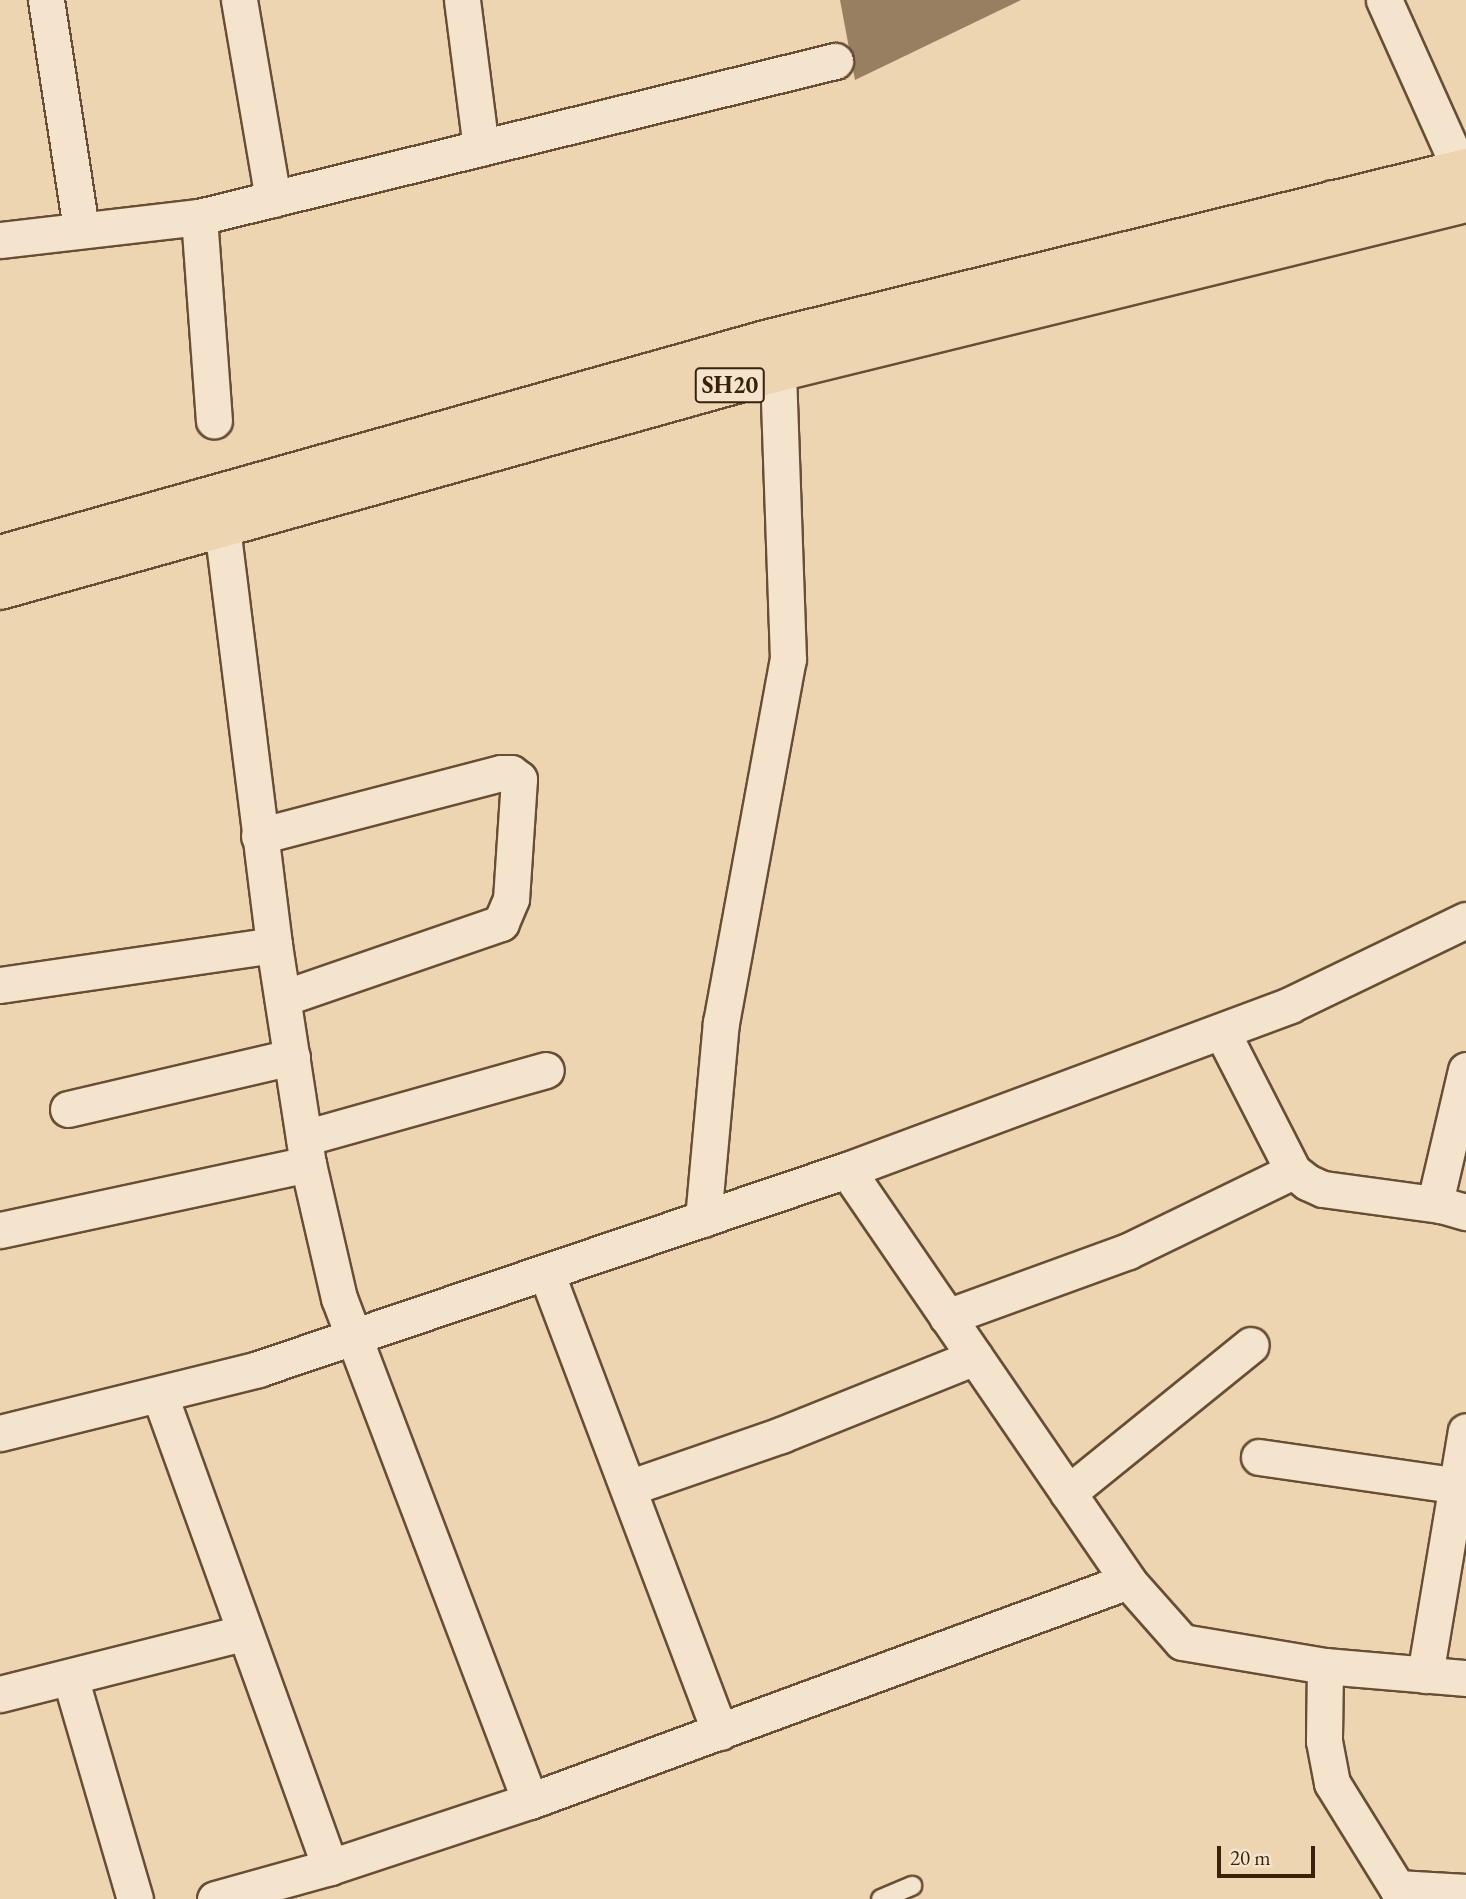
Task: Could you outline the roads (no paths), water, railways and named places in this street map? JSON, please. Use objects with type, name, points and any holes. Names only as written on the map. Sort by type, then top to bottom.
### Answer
[{"type":"main road","name":"SH20","points":[[0,590],[1464,180]]},
{"type":"main road","name":"SH20","points":[[0,555],[769,339],[1338,216]]},
{"type":"street","points":[[46,0],[81,230]]},
{"type":"street","points":[[239,0],[272,199]]},
{"type":"street","points":[[462,0],[481,148]]},
{"type":"street","points":[[1384,0],[1464,180]]},
{"type":"street","points":[[0,240],[199,217],[835,61]]},
{"type":"street","points":[[199,217],[214,420]]},
{"type":"street","points":[[703,1219],[721,1023],[788,659],[778,372]]},
{"type":"street","points":[[222,527],[259,836],[306,1151],[351,1338],[530,1801]]},
{"type":"street","points":[[259,836],[501,773],[511,773],[519,779],[511,899],[501,923],[283,998]]},
{"type":"street","points":[[0,1433],[160,1396],[351,1338],[847,1170],[1222,1032],[1290,1005],[1464,926]]},
{"type":"street","points":[[0,985],[274,945]]},
{"type":"street","points":[[1222,1032],[1293,1171],[1323,1189],[1453,1208]]},
{"type":"street","points":[[68,1109],[292,1057]]},
{"type":"street","points":[[0,1230],[306,1151],[546,1070]]},
{"type":"street","points":[[1453,1208],[1439,1180],[1466,1070]]},
{"type":"street","points":[[847,1170],[1128,1581],[1167,1629],[1193,1647],[1325,1666],[1466,1678]]},
{"type":"street","points":[[947,1317],[1128,1251],[1293,1171]]},
{"type":"street","points":[[546,1272],[631,1487],[720,1732]]},
{"type":"street","points":[[1068,1493],[1251,1345]]},
{"type":"street","points":[[631,1487],[781,1435],[975,1357]]},
{"type":"street","points":[[160,1396],[243,1633],[330,1867]]},
{"type":"street","points":[[1425,1675],[1461,1486],[1466,1431]]},
{"type":"street","points":[[1259,1457],[1461,1486]]},
{"type":"street","points":[[215,1899],[330,1867],[530,1801],[1128,1581]]},
{"type":"street","points":[[0,1694],[243,1633]]},
{"type":"street","points":[[1325,1666],[1324,1741],[1332,1783],[1400,1894],[1466,1892]]},
{"type":"street","points":[[70,1677],[135,1899]]},
{"type":"lane","points":[[881,1899],[912,1886]]}]
